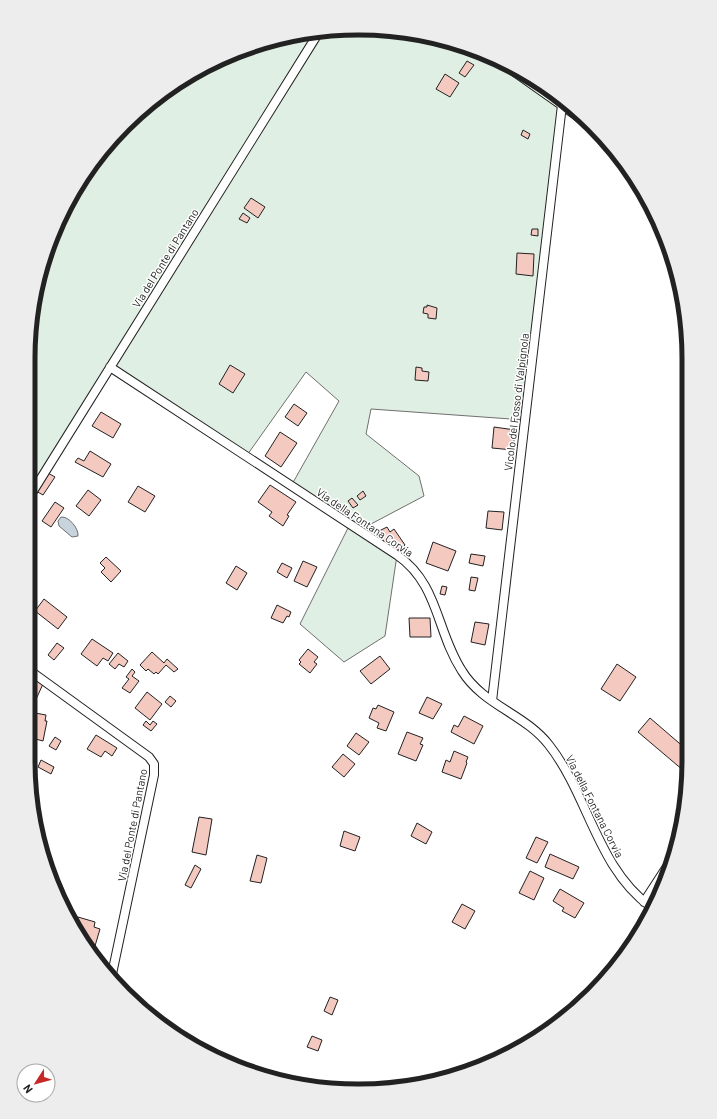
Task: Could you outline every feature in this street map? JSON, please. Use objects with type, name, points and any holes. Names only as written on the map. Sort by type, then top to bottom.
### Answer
[{"type":"street","name":"Via del Ponte di Pantano","points":[[35,488],[315,38]]},
{"type":"street","name":"Vicolo del Fosso di Valpignola","points":[[492,701],[562,107]]},
{"type":"street","name":"Via della Fontana Corvia","points":[[110,367],[411,566],[427,587],[450,647],[460,668],[479,691],[531,726],[549,745],[569,776],[614,867],[624,882],[648,905]]},
{"type":"street","name":"Via del Ponte di Pantano","points":[[35,674],[149,757],[154,764],[154,775],[113,971]]},
{"type":"street","points":[[644,902],[659,879]]},
{"type":"green space","points":[[337,36],[380,36],[422,41],[462,52],[502,68],[520,78],[562,107],[525,420],[371,409],[366,434],[419,476],[424,496],[371,524],[370,537],[397,555],[385,636],[344,662],[300,624],[350,524],[291,486],[339,401],[306,372],[245,458],[110,367],[35,488],[36,337],[41,295],[52,255],[68,215],[78,197],[115,145],[145,115],[197,78],[215,68],[255,52],[295,41]]},
{"type":"shaded area","points":[[61,517],[64,517],[73,524],[77,530],[78,536],[72,537],[59,526],[58,521]]},
{"type":"building","points":[[467,61],[474,65],[465,77],[459,73]]},
{"type":"building","points":[[445,74],[459,83],[450,97],[436,89]]},
{"type":"building","points":[[523,130],[530,134],[528,139],[521,135]]},
{"type":"building","points":[[251,198],[265,207],[258,218],[244,208]]},
{"type":"building","points":[[243,213],[250,218],[247,223],[239,219]]},
{"type":"building","points":[[532,229],[538,229],[538,236],[531,235]]},
{"type":"building","points":[[517,253],[534,254],[533,276],[516,274]]},
{"type":"building","points":[[427,305],[437,308],[436,319],[428,318],[428,314],[423,313],[424,307],[427,307]]},
{"type":"building","points":[[230,365],[245,374],[233,393],[219,384]]},
{"type":"building","points":[[416,367],[422,368],[422,371],[429,372],[428,381],[415,380]]},
{"type":"building","points":[[294,404],[307,413],[298,426],[285,417]]},
{"type":"building","points":[[101,412],[121,424],[113,438],[92,426]]},
{"type":"building","points":[[494,427],[515,430],[513,450],[492,448]]},
{"type":"building","points":[[280,432],[297,443],[281,467],[265,456]]},
{"type":"building","points":[[90,451],[111,464],[103,477],[75,462],[78,458],[84,461]]},
{"type":"building","points":[[48,473],[55,477],[43,495],[36,491]]},
{"type":"building","points":[[270,485],[296,502],[287,515],[289,516],[283,526],[269,516],[272,512],[258,502]]},
{"type":"building","points":[[138,486],[155,496],[145,512],[128,502]]},
{"type":"building","points":[[88,490],[101,500],[89,516],[76,506]]},
{"type":"building","points":[[363,491],[366,496],[360,500],[357,496]]},
{"type":"building","points":[[352,498],[358,505],[353,508],[348,501]]},
{"type":"building","points":[[55,502],[64,508],[51,527],[42,521]]},
{"type":"building","points":[[488,511],[504,512],[502,530],[486,528]]},
{"type":"building","points":[[387,527],[390,532],[394,529],[405,545],[397,551],[390,542],[384,546],[375,533]]},
{"type":"building","points":[[433,542],[456,551],[448,571],[426,563]]},
{"type":"building","points":[[471,554],[485,556],[483,566],[469,563]]},
{"type":"building","points":[[106,557],[121,571],[111,582],[101,572],[105,568],[100,563]]},
{"type":"building","points":[[303,561],[317,567],[307,587],[294,581]]},
{"type":"building","points":[[282,563],[292,568],[287,578],[277,572]]},
{"type":"building","points":[[236,566],[247,573],[237,590],[226,583]]},
{"type":"building","points":[[471,577],[478,578],[475,591],[469,590]]},
{"type":"building","points":[[442,586],[447,587],[445,595],[440,594]]},
{"type":"building","points":[[44,599],[67,617],[58,629],[35,611]]},
{"type":"building","points":[[277,605],[291,612],[289,617],[287,616],[283,623],[271,618]]},
{"type":"building","points":[[409,618],[430,618],[431,637],[410,637]]},
{"type":"building","points":[[475,622],[489,624],[485,645],[471,642]]},
{"type":"building","points":[[92,639],[113,653],[108,661],[103,658],[97,666],[81,654]]},
{"type":"building","points":[[57,643],[64,648],[54,660],[48,655]]},
{"type":"building","points":[[308,649],[318,657],[314,662],[317,664],[310,673],[299,664],[301,662],[299,660]]},
{"type":"building","points":[[152,652],[164,663],[167,659],[178,669],[174,672],[166,665],[158,674],[156,672],[154,674],[148,669],[146,671],[140,665]]},
{"type":"building","points":[[118,653],[128,661],[124,667],[119,664],[115,669],[109,664]]},
{"type":"building","points":[[380,656],[390,669],[371,684],[360,671]]},
{"type":"building","points":[[617,664],[636,677],[620,701],[601,689]]},
{"type":"building","points":[[132,669],[135,672],[132,676],[139,681],[130,693],[122,688],[129,679],[126,677]]},
{"type":"building","points":[[35,680],[43,684],[35,701]]},
{"type":"building","points":[[147,692],[162,704],[150,720],[135,708]]},
{"type":"building","points":[[170,696],[176,701],[171,707],[165,702]]},
{"type":"building","points":[[427,697],[442,704],[433,719],[419,713]]},
{"type":"building","points":[[378,705],[394,712],[386,731],[377,728],[379,723],[369,718],[373,708],[376,709]]},
{"type":"building","points":[[35,713],[46,715],[45,721],[47,721],[43,741],[35,739]]},
{"type":"building","points":[[464,716],[483,726],[474,744],[451,732],[454,725],[458,727]]},
{"type":"building","points":[[650,718],[682,746],[682,769],[638,732]]},
{"type":"building","points":[[146,721],[150,725],[153,721],[157,724],[151,731],[143,725]]},
{"type":"building","points":[[407,732],[423,738],[420,744],[423,745],[416,761],[398,754]]},
{"type":"building","points":[[356,733],[369,742],[359,755],[347,746]]},
{"type":"building","points":[[96,735],[117,748],[112,756],[105,751],[101,757],[87,749]]},
{"type":"building","points":[[55,737],[61,741],[56,750],[49,746]]},
{"type":"building","points":[[454,751],[468,757],[461,779],[442,772],[446,760],[450,762]]},
{"type":"building","points":[[343,754],[355,764],[344,777],[332,767]]},
{"type":"building","points":[[41,760],[54,767],[51,774],[38,767]]},
{"type":"building","points":[[199,817],[212,819],[206,855],[192,852]]},
{"type":"building","points":[[417,823],[432,832],[426,844],[411,836]]},
{"type":"building","points":[[344,831],[360,837],[355,851],[340,846]]},
{"type":"building","points":[[536,837],[548,842],[537,863],[526,858]]},
{"type":"building","points":[[550,854],[579,867],[573,879],[545,867]]},
{"type":"building","points":[[257,855],[267,858],[261,883],[250,881]]},
{"type":"building","points":[[195,865],[201,869],[191,888],[185,885]]},
{"type":"building","points":[[530,871],[544,878],[534,900],[519,893]]},
{"type":"building","points":[[560,889],[584,903],[575,918],[562,911],[564,908],[553,901]]},
{"type":"building","points":[[462,904],[475,911],[465,929],[452,922]]},
{"type":"building","points":[[78,917],[95,922],[94,927],[100,929],[95,946],[90,940],[77,921]]},
{"type":"building","points":[[330,997],[338,1000],[332,1015],[324,1011]]},
{"type":"building","points":[[312,1036],[322,1040],[318,1051],[307,1047]]}]
